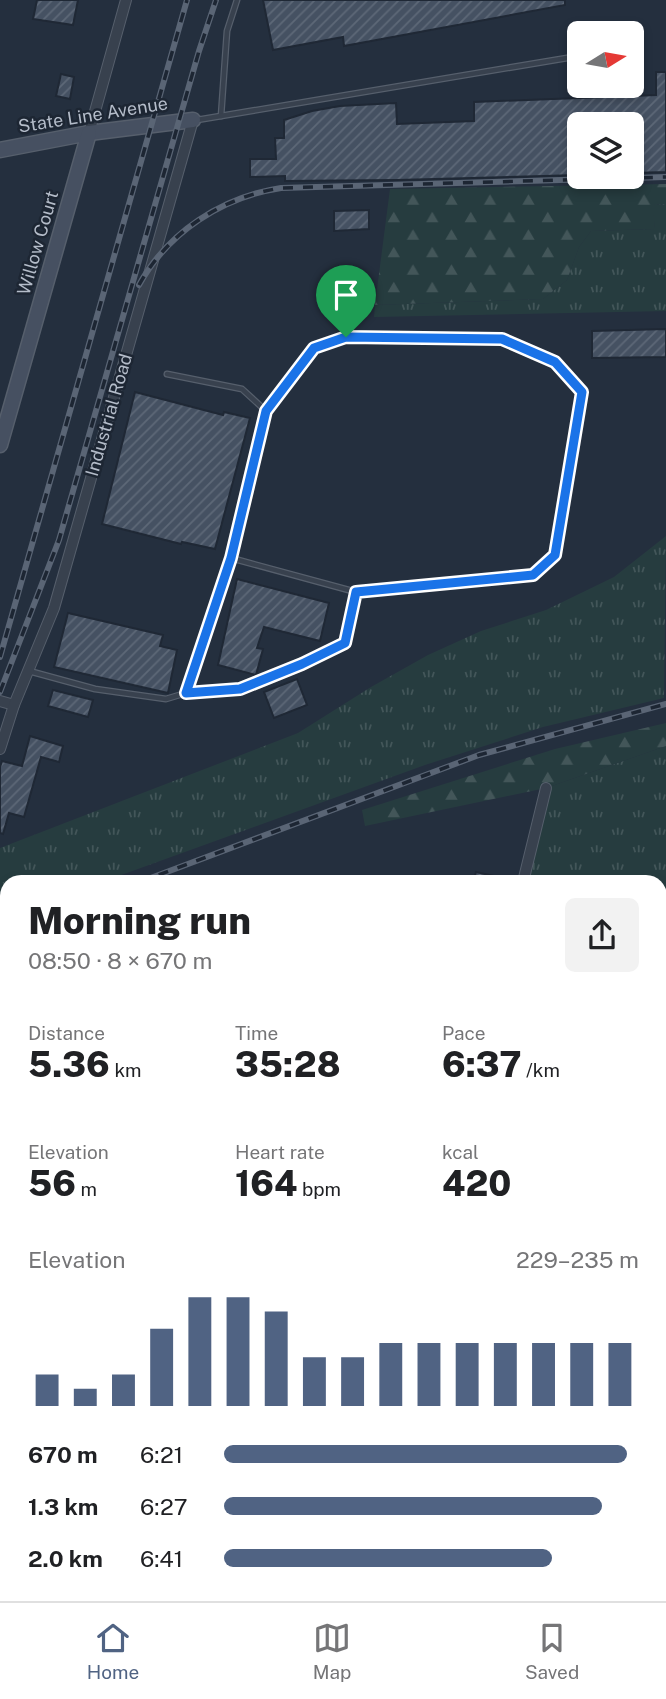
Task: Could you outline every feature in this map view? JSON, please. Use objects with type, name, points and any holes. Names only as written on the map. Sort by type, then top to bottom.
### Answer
[{"type":"street","points":[[89,132],[126,0]]},
{"type":"street","name":"State Line Avenue","points":[[0,149],[89,132],[193,120]]},
{"type":"street","name":"Industrial Road","points":[[0,749],[14,705],[54,608],[193,120]]},
{"type":"street","name":"Willow Court","points":[[0,445],[89,132]]},
{"type":"street","points":[[0,701],[14,705]]},
{"type":"street","points":[[525,875],[545,788]]},
{"type":"lane","points":[[221,116],[227,31],[237,0]]},
{"type":"lane","points":[[193,120],[567,57]]},
{"type":"lane","points":[[186,693],[231,558],[266,411],[314,348],[346,337],[502,339],[555,362],[582,392],[555,555],[533,575],[356,592],[231,558]]},
{"type":"lane","points":[[167,374],[242,389],[266,411]]},
{"type":"lane","points":[[28,671],[95,689],[166,699],[186,693],[240,689],[345,643],[356,592]]},
{"type":"green space","points":[[644,184],[666,184],[666,204],[653,205],[655,229],[591,231],[579,247],[567,280],[543,299],[375,305],[390,189],[567,186],[567,189],[644,189]]},
{"type":"green space","points":[[666,204],[666,311],[374,317],[375,305],[543,299],[567,280],[579,247],[591,231],[655,229],[652,205]]},
{"type":"green space","points":[[666,536],[664,698],[543,727],[425,765],[121,875],[0,875],[0,848],[298,733],[428,655],[481,631],[546,610],[614,577]]},
{"type":"green space","points":[[666,723],[666,746],[546,788],[365,826],[362,810],[555,749]]},
{"type":"green space","points":[[666,746],[666,875],[524,875],[546,788]]},
{"type":"building","points":[[37,0],[78,0],[73,25],[33,19]]},
{"type":"building","points":[[263,0],[565,0],[565,5],[344,46],[343,37],[273,50]]},
{"type":"building","points":[[656,72],[666,72],[666,172],[644,173],[644,112],[567,112],[567,175],[285,181],[285,176],[250,177],[250,159],[276,159],[275,138],[284,138],[284,120],[312,111],[340,106],[396,103],[397,124],[474,121],[474,102],[644,98],[644,95],[656,95]]},
{"type":"building","points":[[61,74],[74,77],[70,99],[56,96]]},
{"type":"building","points":[[369,210],[369,229],[334,231],[334,211]]},
{"type":"building","points":[[666,329],[666,357],[592,358],[592,331]]},
{"type":"building","points":[[135,392],[223,415],[224,412],[250,418],[215,549],[182,542],[181,544],[102,524]]},
{"type":"building","points":[[237,579],[329,603],[320,641],[264,627],[257,648],[263,649],[256,675],[218,665]]},
{"type":"building","points":[[68,613],[163,635],[160,646],[177,650],[168,693],[54,667]]},
{"type":"building","points":[[297,679],[307,705],[274,718],[264,692]]},
{"type":"building","points":[[53,690],[93,700],[88,717],[48,706]]},
{"type":"building","points":[[30,736],[63,746],[59,762],[41,757],[24,817],[9,813],[3,834],[0,833],[0,767],[2,761],[22,766]]},
{"type":"railway","points":[[0,657],[187,0]]},
{"type":"railway","points":[[0,692],[59,540],[216,0]]},
{"type":"railway","points":[[139,285],[165,249],[199,220],[238,200],[281,188],[666,177]]},
{"type":"railway","points":[[159,875],[479,755],[666,704]]},
{"type":"route","points":[[346,337],[502,339],[555,362],[582,392],[555,555],[533,575],[356,592],[345,643],[240,689],[186,693],[231,558],[266,411],[314,348],[346,337]]}]
